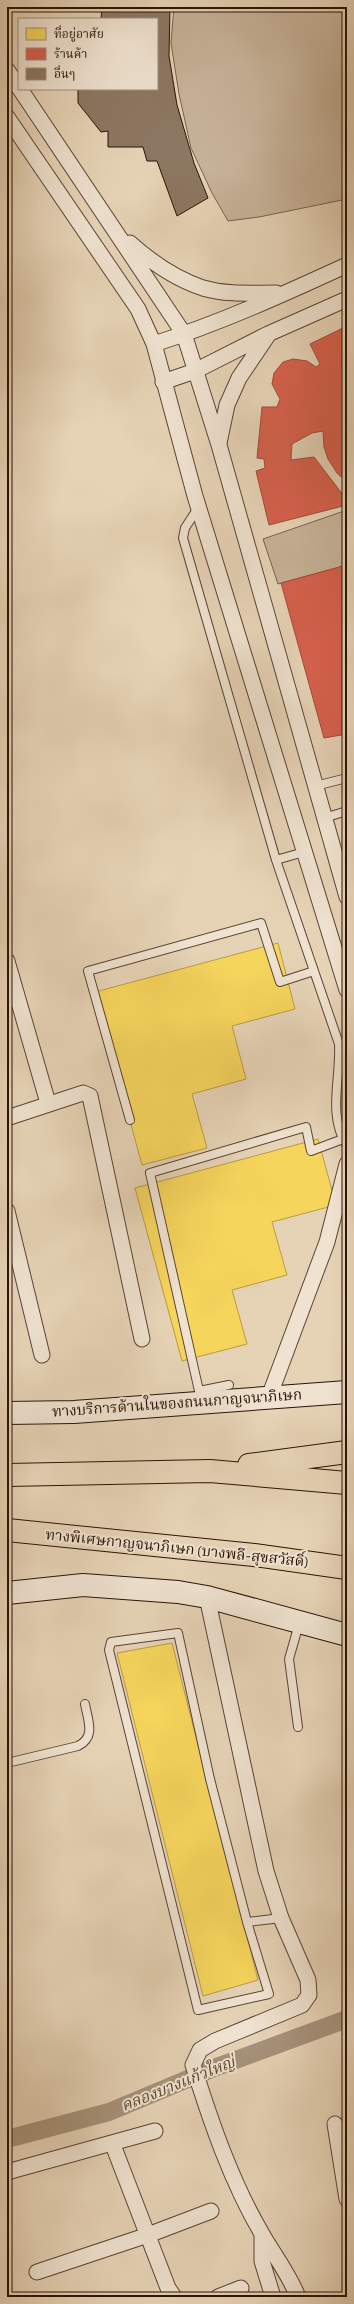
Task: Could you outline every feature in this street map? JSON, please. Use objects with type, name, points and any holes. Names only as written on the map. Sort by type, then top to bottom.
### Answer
[{"type":"highway","points":[[210,1471],[347,1452]]},
{"type":"highway","points":[[7,1474],[175,1470],[210,1471],[347,1483]]},
{"type":"highway","name":"ทางพิเศษกาญจนาภิเษก (บางพลี-สุขสวัสดิ์)","points":[[7,1530],[254,1555],[347,1568]]},
{"type":"main road","name":"ทางบริการด้านในของถนนกาญจนาภิเษก","points":[[7,1413],[74,1412],[347,1392]]},
{"type":"main road","points":[[7,1593],[83,1585],[178,1592],[207,1597],[347,1635]]},
{"type":"street","points":[[7,70],[18,86]]},
{"type":"street","points":[[20,90],[184,334],[219,445],[347,896]]},
{"type":"street","points":[[7,117],[138,309],[154,344],[198,508],[347,990]]},
{"type":"street","points":[[114,230],[146,258],[203,288],[248,294],[287,293]]},
{"type":"street","points":[[154,344],[184,334],[287,293],[347,265]]},
{"type":"street","points":[[164,382],[195,371],[268,334],[347,299]]},
{"type":"street","points":[[219,445],[227,405],[239,378],[268,334]]},
{"type":"street","points":[[7,961],[48,1103]]},
{"type":"street","points":[[7,1118],[48,1103],[83,1093],[90,1096],[142,1339]]},
{"type":"street","points":[[269,1397],[327,1242],[347,1164]]},
{"type":"street","points":[[7,1211],[42,1355]]},
{"type":"street","points":[[207,1597],[266,1871],[282,1918],[308,1980],[309,1996],[302,2005],[215,2041],[200,2050],[193,2065],[208,2113],[243,2196],[262,2234],[286,2272],[298,2297]]},
{"type":"street","points":[[335,2124],[347,2199]]},
{"type":"street","points":[[7,2172],[114,2144],[156,2131]]},
{"type":"street","points":[[114,2144],[170,2294]]},
{"type":"street","points":[[37,2272],[148,2235],[211,2211]]},
{"type":"street","points":[[262,2234],[262,2261],[273,2297]]},
{"type":"street","points":[[218,2297],[240,2288]]},
{"type":"lane","points":[[198,508],[185,528],[183,538],[276,860],[339,1044],[340,1064],[335,1111],[337,1126],[345,1142],[311,1151],[306,1127],[150,1173],[199,1391],[229,1385]]},
{"type":"lane","points":[[315,786],[347,778]]},
{"type":"lane","points":[[324,818],[347,811]]},
{"type":"lane","points":[[276,860],[304,852]]},
{"type":"lane","points":[[130,1120],[88,971],[261,923],[280,982],[314,970]]},
{"type":"lane","points":[[298,1727],[289,1659],[299,1622]]},
{"type":"lane","points":[[178,1633],[210,1779],[247,1922],[269,1994],[198,2010],[109,1650],[111,1642],[178,1633]]},
{"type":"lane","points":[[7,1763],[78,1746],[87,1741],[90,1736],[85,1704]]},
{"type":"lane","points":[[247,1922],[282,1918]]},
{"type":"shaded area","points":[[174,7],[347,7],[347,199],[259,217],[228,221],[212,193],[191,148],[179,94],[171,43]]},
{"type":"shaded area","points":[[347,510],[347,565],[278,584],[263,539]]},
{"type":"building: ที่อยู่อาศัย","points":[[278,943],[295,1009],[232,1026],[246,1079],[192,1094],[207,1148],[142,1165],[95,992]]},
{"type":"building: ที่อยู่อาศัย","points":[[318,1139],[336,1205],[272,1222],[287,1275],[232,1290],[247,1344],[182,1361],[135,1188]]},
{"type":"building: ที่อยู่อาศัย","points":[[172,1643],[258,1980],[203,1996],[117,1653]]},
{"type":"building: ร้านค้า","points":[[347,326],[347,482],[337,473],[328,459],[324,447],[323,431],[312,433],[292,444],[291,460],[314,457],[347,500],[347,505],[269,525],[256,471],[265,468],[264,459],[257,458],[262,407],[277,407],[280,399],[272,384],[274,373],[283,362],[293,359],[307,361],[316,367],[320,364],[310,344]]},
{"type":"building: ร้านค้า","points":[[347,565],[347,734],[324,738],[281,583]]},
{"type":"building: อื่นๆ","points":[[102,7],[170,7],[169,56],[177,105],[194,163],[208,198],[177,216],[157,161],[147,161],[143,147],[108,147],[108,131],[101,132],[78,103],[78,90],[158,90],[158,18],[101,18]]},
{"type":"waterway","name":"คลองบางแก้วใหญ่","points":[[7,2139],[109,2112],[214,2068],[347,2019]]}]
